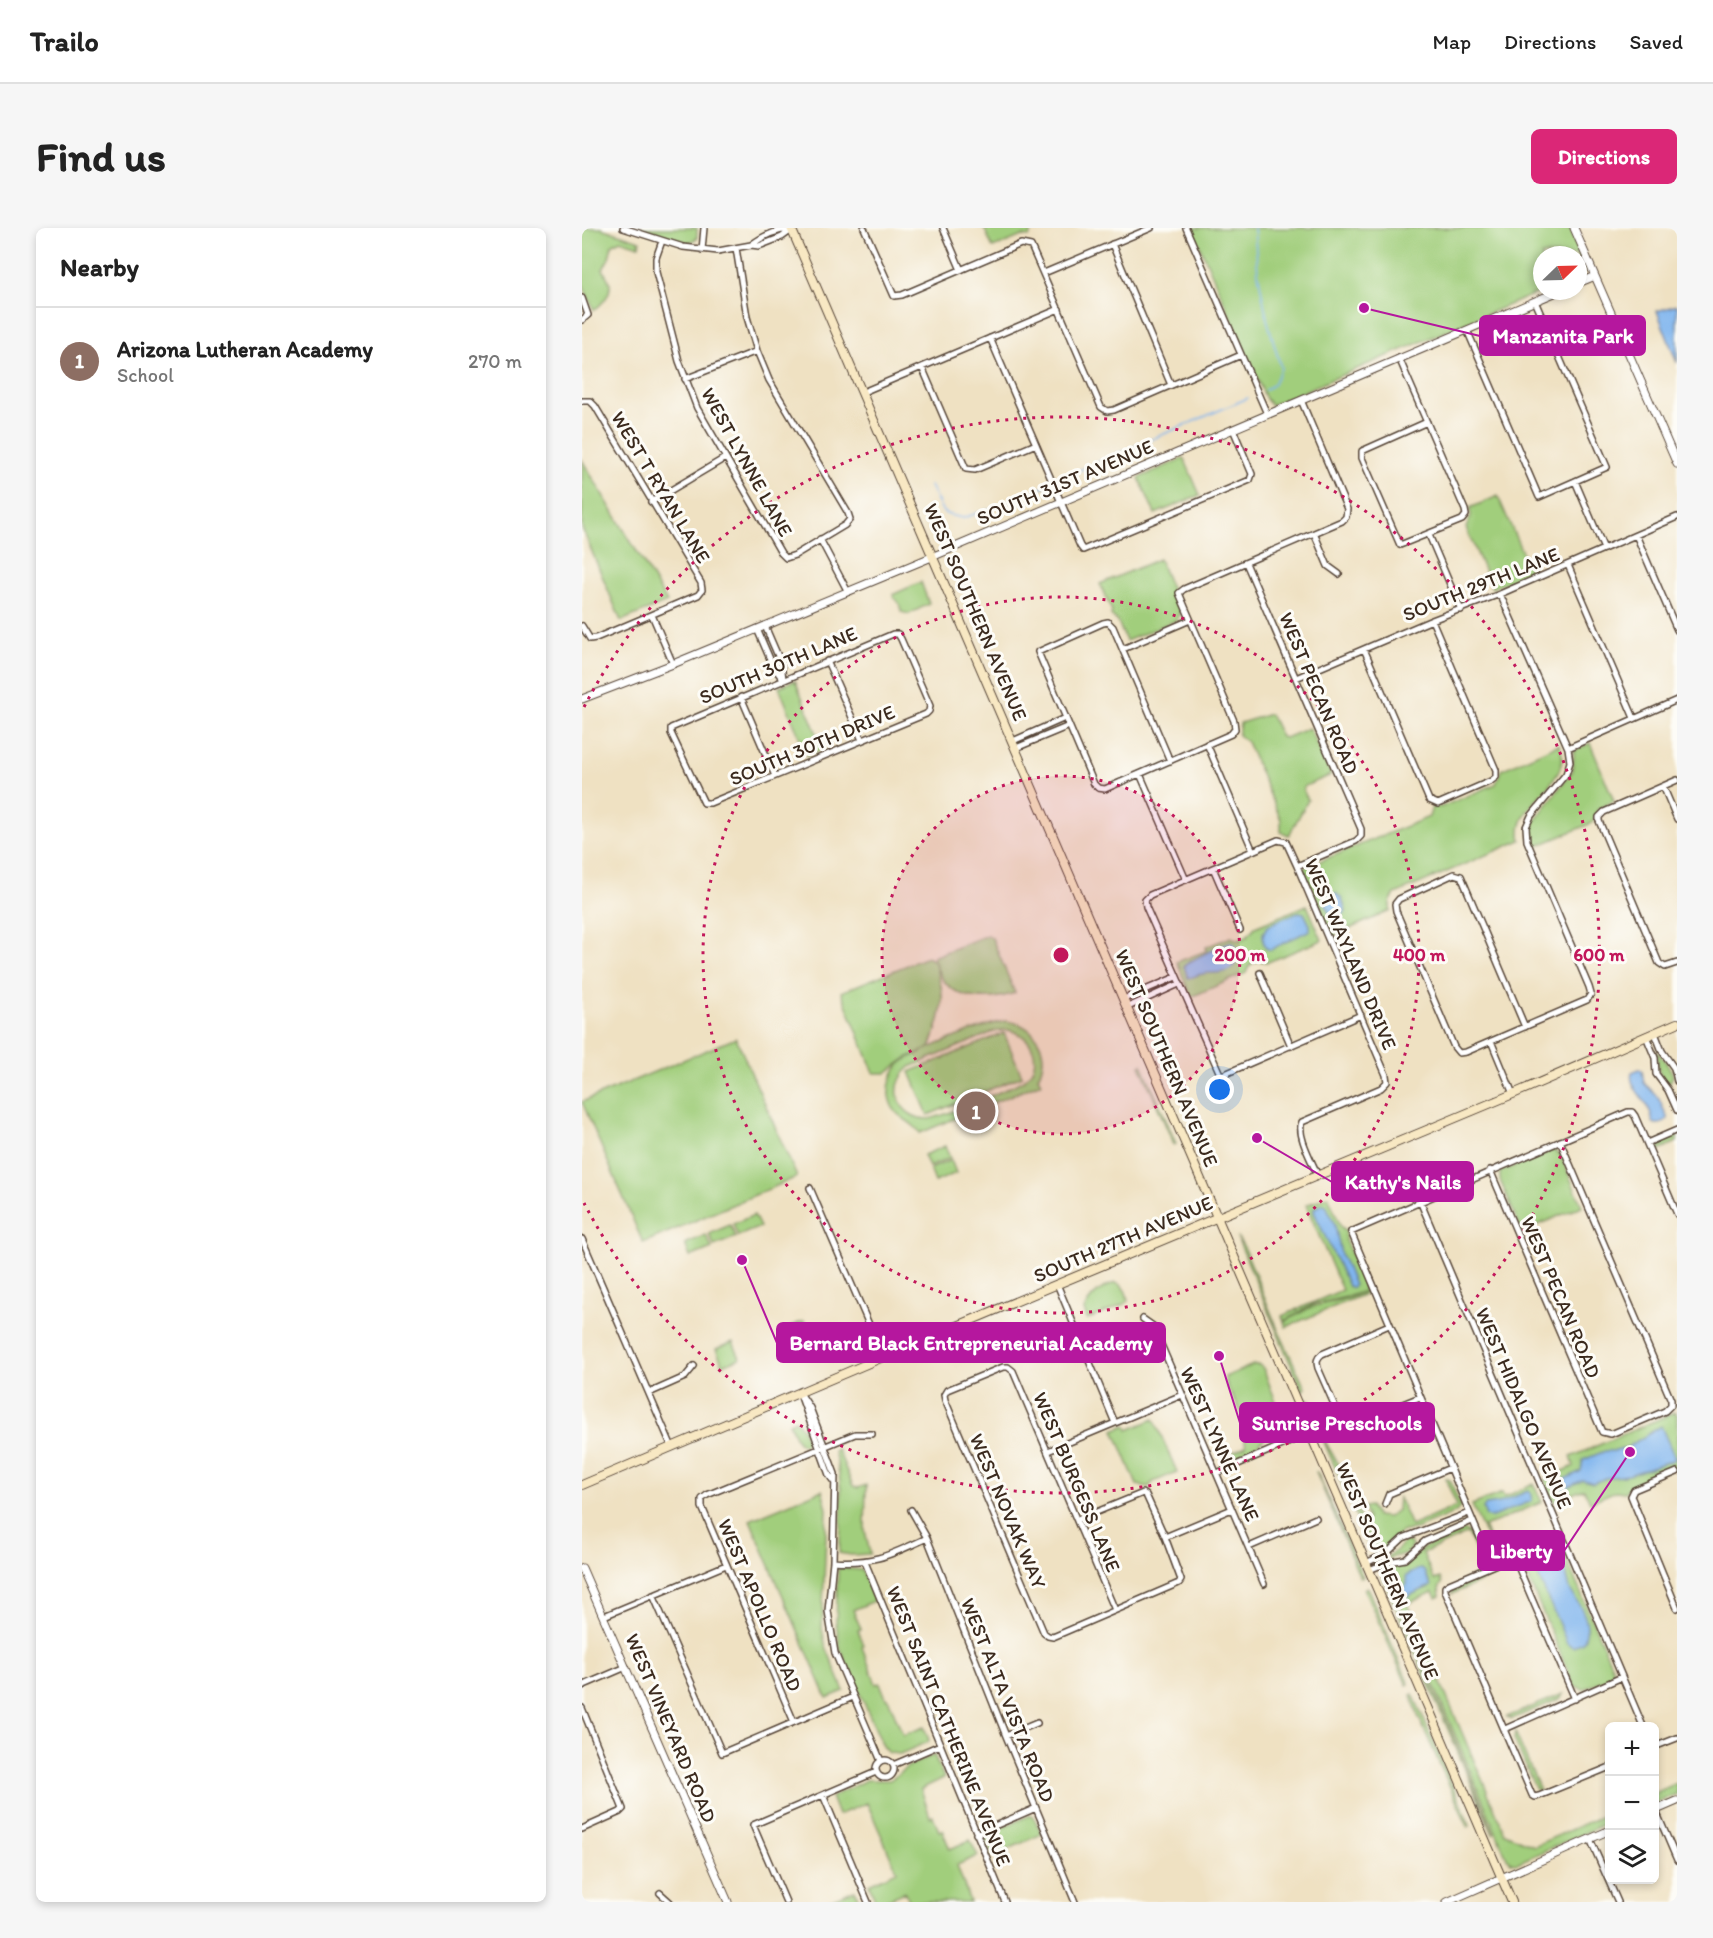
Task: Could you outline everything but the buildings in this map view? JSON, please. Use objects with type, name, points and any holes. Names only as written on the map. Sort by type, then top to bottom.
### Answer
[{"type":"main road","name":"WEST SOUTHERN AVENUE","points":[[792,228],[1512,1902]]},
{"type":"main road","name":"SOUTH 27TH AVENUE","points":[[582,1485],[1677,1023]]},
{"type":"street","points":[[623,228],[683,247],[702,250],[751,245],[779,230],[792,228]]},
{"type":"street","points":[[702,250],[704,228]]},
{"type":"street","points":[[864,228],[894,296],[902,295],[1021,244],[1028,244],[1034,249],[1101,407],[1107,411],[1241,355]]},
{"type":"street","points":[[943,228],[961,270]]},
{"type":"street","points":[[1044,273],[1151,228]]},
{"type":"street","points":[[1186,228],[1267,414]]},
{"type":"street","points":[[1574,228],[1677,464]]},
{"type":"street","name":"WEST LYNNE LANE","points":[[662,241],[656,258],[656,272],[685,379],[697,408],[781,553],[786,558],[795,555],[820,539]]},
{"type":"street","points":[[1112,244],[1171,385]]},
{"type":"street","points":[[736,248],[747,317],[769,380],[850,519],[845,525],[820,539],[848,592]]},
{"type":"street","points":[[1587,279],[1595,276]]},
{"type":"street","points":[[582,298],[588,315],[582,320]]},
{"type":"street","points":[[1467,330],[1539,497],[1607,467],[1535,301]]},
{"type":"street","name":"SOUTH 31ST AVENUE","points":[[582,699],[848,592],[1535,301]]},
{"type":"street","points":[[863,392],[1059,309]]},
{"type":"street","points":[[990,338],[1083,550],[1109,541],[1253,478],[1233,429]]},
{"type":"street","points":[[685,379],[757,351]]},
{"type":"street","points":[[1400,358],[1427,422],[1466,515],[1462,520],[1400,545],[1362,458],[1362,451],[1427,422]]},
{"type":"street","points":[[922,367],[964,466],[969,471],[1036,444]]},
{"type":"street","points":[[1170,761],[1123,649],[1113,627],[1108,622],[1038,652],[1094,784],[1098,788],[1105,789],[1170,761],[1207,744],[1231,734],[1235,729],[1234,721],[1179,593],[1342,521],[1346,517],[1347,509],[1301,400]]},
{"type":"street","name":"WEST T RYAN LANE","points":[[582,402],[590,401],[701,583],[702,590],[698,595],[652,615]]},
{"type":"street","points":[[651,502],[725,458]]},
{"type":"street","points":[[1575,481],[1604,549]]},
{"type":"street","name":"SOUTH 29TH LANE","points":[[1296,678],[1432,620],[1500,594],[1677,517]]},
{"type":"street","points":[[1314,533],[1328,566],[1339,574]]},
{"type":"street","points":[[1429,535],[1461,610]]},
{"type":"street","points":[[1636,535],[1677,630]]},
{"type":"street","name":"WEST PECAN ROAD","points":[[1246,563],[1361,829],[1361,836],[1356,841],[1297,866]]},
{"type":"street","points":[[1568,565],[1634,718]]},
{"type":"street","points":[[1500,594],[1568,748],[1570,762],[1566,774],[1532,816],[1526,827],[1527,842],[1591,994],[1587,1000],[1525,1027],[1466,1052],[1459,1053],[1454,1047],[1395,904],[1399,899],[1454,874],[1461,876],[1525,1027]]},
{"type":"street","points":[[582,626],[590,639],[652,615],[673,664]]},
{"type":"street","points":[[1123,649],[1190,620]]},
{"type":"street","points":[[1364,649],[1429,800],[1438,804],[1491,782],[1496,777],[1496,770],[1432,620]]},
{"type":"street","points":[[765,626],[781,663],[783,679]]},
{"type":"street","points":[[757,629],[769,656],[783,679]]},
{"type":"street","name":"SOUTH 30TH LANE","points":[[704,803],[671,734],[671,728],[893,634],[898,634],[930,706],[929,711]]},
{"type":"street","points":[[769,656],[777,653]]},
{"type":"street","points":[[827,661],[862,740]]},
{"type":"street","points":[[741,697],[775,776]]},
{"type":"street","points":[[1568,748],[1677,700]]},
{"type":"street","name":"SOUTH 30TH DRIVE","points":[[704,803],[710,803],[929,711]]},
{"type":"street","points":[[1015,744],[1065,718]]},
{"type":"street","points":[[1015,744],[1069,726]]},
{"type":"street","points":[[1207,744],[1253,850],[1150,895],[1145,900],[1179,984],[1220,1074],[1225,1074],[1361,1015]]},
{"type":"street","points":[[1140,774],[1186,880]]},
{"type":"street","points":[[1677,780],[1604,812],[1599,818],[1599,825],[1659,963],[1665,967],[1677,963]]},
{"type":"street","points":[[1663,786],[1677,819]]},
{"type":"street","name":"WEST WAYLAND DRIVE","points":[[1253,850],[1278,840],[1286,842],[1386,1075],[1387,1082],[1381,1088],[1305,1120],[1300,1126],[1318,1176]]},
{"type":"street","points":[[1213,868],[1240,930]]},
{"type":"street","points":[[1260,973],[1291,1046]]},
{"type":"street","points":[[1126,1003],[1176,977]]},
{"type":"street","points":[[1126,1003],[1179,984]]},
{"type":"street","points":[[1654,1033],[1662,1051],[1674,1068],[1677,1081]]},
{"type":"street","points":[[1646,1036],[1655,1058],[1656,1074],[1668,1090],[1677,1110]]},
{"type":"street","points":[[1491,1041],[1513,1094]]},
{"type":"street","points":[[1491,1566],[1351,1232],[1491,1170],[1632,1112],[1677,1214]]},
{"type":"street","points":[[1647,1143],[1677,1130]]},
{"type":"street","name":"WEST PECAN ROAD","points":[[1491,1170],[1602,1432],[1611,1434],[1665,1411],[1671,1404],[1670,1395],[1560,1141]]},
{"type":"street","points":[[810,1188],[883,1357]]},
{"type":"street","name":"WEST HIDALGO AVENUE","points":[[1420,1201],[1641,1722]]},
{"type":"street","points":[[582,1239],[672,1447]]},
{"type":"street","points":[[1057,1284],[1115,1423]]},
{"type":"street","name":"WEST LYNNE LANE","points":[[1143,1319],[1153,1326],[1264,1584]]},
{"type":"street","points":[[1389,1325],[1322,1353],[1317,1361],[1344,1425],[1351,1425],[1420,1397]]},
{"type":"street","points":[[649,1393],[685,1377],[694,1366]]},
{"type":"street","name":"WEST NOVAK WAY","points":[[1008,1367],[947,1390],[944,1395],[1044,1633],[1053,1636],[1115,1610]]},
{"type":"street","name":"WEST BURGESS LANE","points":[[1008,1367],[1013,1371],[1115,1610]]},
{"type":"street","points":[[800,1393],[810,1408],[835,1474],[828,1611],[831,1636],[835,1653],[881,1761]]},
{"type":"street","points":[[1048,1451],[1182,1395]]},
{"type":"street","points":[[1216,1473],[1311,1433]]},
{"type":"street","points":[[823,1447],[855,1434],[872,1434]]},
{"type":"street","name":"WEST APOLLO ROAD","points":[[794,1722],[702,1507],[702,1499],[823,1447]]},
{"type":"street","points":[[1384,1504],[1389,1494],[1450,1468]]},
{"type":"street","points":[[1677,1472],[1631,1493],[1677,1608]]},
{"type":"street","points":[[1077,1520],[1143,1493],[1165,1537],[1181,1580],[1179,1583],[1115,1610]]},
{"type":"street","points":[[1165,1537],[1232,1509]]},
{"type":"street","name":"WEST ALTA VISTA ROAD","points":[[911,1510],[927,1538],[1075,1902]]},
{"type":"street","points":[[1368,1567],[1402,1538],[1468,1513]]},
{"type":"street","points":[[1249,1547],[1316,1518]]},
{"type":"street","points":[[1368,1567],[1407,1557],[1425,1541],[1472,1521]]},
{"type":"street","points":[[1563,1536],[1445,1588],[1446,1596],[1532,1795],[1535,1797],[1605,1769]]},
{"type":"street","points":[[832,1561],[865,1562],[886,1557],[927,1538]]},
{"type":"street","points":[[1514,1557],[1575,1699]]},
{"type":"street","name":"WEST SAINT CATHERINE AVENUE","points":[[865,1562],[1005,1902]]},
{"type":"street","points":[[604,1616],[726,1564]]},
{"type":"street","name":"WEST VINEYARD ROAD","points":[[582,1568],[728,1902]]},
{"type":"street","points":[[653,1595],[722,1753],[854,1697]]},
{"type":"street","points":[[582,1686],[626,1667]]},
{"type":"street","points":[[1505,1729],[1622,1677]]},
{"type":"street","points":[[582,1708],[624,1809],[582,1829]]},
{"type":"street","points":[[1006,1736],[1037,1723]]},
{"type":"street","points":[[1659,1746],[1677,1738]]},
{"type":"street","points":[[893,1765],[940,1745]]},
{"type":"street","points":[[888,1760],[893,1765],[893,1772],[888,1777],[882,1777],[876,1772],[876,1766],[881,1761],[888,1760]]},
{"type":"street","points":[[786,1902],[753,1825],[876,1772]]},
{"type":"street","points":[[823,1795],[868,1902]]},
{"type":"street","points":[[1659,1809],[1677,1801]]},
{"type":"street","points":[[976,1834],[1036,1808]]},
{"type":"street","points":[[1659,1820],[1677,1860]]},
{"type":"street","points":[[1447,1902],[1605,1832]]},
{"type":"street","points":[[1590,1839],[1618,1902]]},
{"type":"street","points":[[660,1893],[670,1902]]},
{"type":"green space","points":[[582,228],[601,228],[640,241],[639,246],[620,240],[612,245],[603,269],[609,282],[609,292],[594,310],[582,283]]},
{"type":"green space","points":[[641,228],[697,228],[697,238],[689,243]]},
{"type":"green space","points":[[984,228],[1036,228],[1029,237],[1022,236],[993,248]]},
{"type":"green space","points":[[1192,228],[1570,228],[1577,246],[1533,246],[1533,295],[1271,405],[1266,399]]},
{"type":"green space","points":[[1184,458],[1200,495],[1155,514],[1139,478]]},
{"type":"green space","points":[[582,460],[667,602],[621,621],[582,528]]},
{"type":"green space","points":[[1498,496],[1531,573],[1492,588],[1466,528],[1471,516],[1470,508]]},
{"type":"green space","points":[[1159,559],[1180,611],[1177,620],[1126,641],[1118,622],[1111,615],[1112,611],[1100,584]]},
{"type":"green space","points":[[921,582],[929,604],[909,614],[901,612],[900,604],[893,597],[894,594]]},
{"type":"green space","points":[[795,680],[823,749],[807,756],[779,687]]},
{"type":"green space","points":[[1270,714],[1281,737],[1285,738],[1309,728],[1331,775],[1305,786],[1303,790],[1308,800],[1289,835],[1281,832],[1281,820],[1247,742],[1238,735],[1240,723]]},
{"type":"green space","points":[[1590,743],[1614,801],[1598,809],[1592,823],[1535,847],[1530,836],[1531,826],[1573,770],[1574,751]]},
{"type":"green space","points":[[1559,744],[1562,758],[1559,770],[1525,814],[1520,827],[1521,840],[1395,894],[1390,902],[1390,911],[1333,936],[1303,868],[1429,817],[1432,807],[1441,807],[1496,784],[1501,770]]},
{"type":"green space","points":[[1307,905],[1322,940],[1268,962],[1254,962],[1246,973],[1191,997],[1177,962],[1206,951],[1206,947],[1231,937],[1238,940],[1246,937],[1255,927]]},
{"type":"green space","points":[[987,935],[992,938],[1015,993],[986,998],[967,996],[950,987],[943,980],[935,962],[942,1002],[940,1018],[930,1048],[908,1057],[886,1073],[874,1073],[841,992],[927,957],[934,961],[933,957]]},
{"type":"green space","points":[[1006,1021],[1016,1023],[1025,1027],[1038,1040],[1043,1057],[1038,1077],[1041,1083],[920,1133],[894,1110],[889,1092],[891,1079],[899,1065],[933,1046]],"holes":[[[1006,1030],[1027,1040],[1034,1053],[1033,1068],[1022,1080],[980,1101],[928,1119],[910,1114],[901,1104],[898,1086],[910,1067],[993,1032]]]},
{"type":"green space","points":[[1004,1033],[1022,1076],[928,1115],[910,1072]]},
{"type":"green space","points":[[736,1038],[797,1177],[643,1243],[582,1102]]},
{"type":"green space","points":[[1656,1050],[1672,1073],[1670,1082],[1663,1081],[1659,1072]]},
{"type":"green space","points":[[1142,1064],[1176,1144],[1174,1145],[1140,1065]]},
{"type":"green space","points":[[1677,1135],[1677,1142],[1657,1151],[1659,1143]]},
{"type":"green space","points":[[945,1146],[950,1158],[929,1167],[924,1155]]},
{"type":"green space","points":[[1553,1150],[1560,1154],[1582,1206],[1522,1232],[1500,1180],[1500,1172]]},
{"type":"green space","points":[[951,1160],[956,1173],[935,1182],[930,1169]]},
{"type":"green space","points":[[1328,1196],[1341,1227],[1346,1230],[1345,1240],[1366,1286],[1363,1287],[1364,1291],[1314,1304],[1284,1321],[1282,1316],[1342,1290],[1306,1205]]},
{"type":"green space","points":[[754,1215],[760,1227],[738,1236],[733,1224]]},
{"type":"green space","points":[[730,1225],[736,1237],[714,1246],[709,1234]]},
{"type":"green space","points":[[706,1235],[712,1248],[690,1257],[685,1244]]},
{"type":"green space","points":[[1237,1237],[1244,1247],[1305,1388],[1302,1391]]},
{"type":"green space","points":[[1115,1283],[1124,1289],[1128,1301],[1087,1319],[1084,1310],[1092,1297],[1100,1290]]},
{"type":"green space","points":[[1368,1290],[1369,1292],[1286,1327],[1284,1322],[1311,1307],[1348,1298]]},
{"type":"green space","points":[[804,1321],[809,1333],[793,1340],[790,1327],[794,1325],[796,1327],[796,1324]]},
{"type":"green space","points":[[733,1342],[740,1358],[723,1365],[716,1349]]},
{"type":"green space","points":[[1253,1365],[1263,1368],[1280,1412],[1279,1426],[1255,1449],[1231,1459],[1226,1455],[1246,1446],[1243,1418],[1225,1377]]},
{"type":"green space","points":[[1306,1400],[1310,1400],[1372,1549],[1370,1549]]},
{"type":"green space","points":[[1675,1412],[1677,1415],[1677,1466],[1634,1484],[1625,1492],[1616,1491],[1590,1502],[1584,1489],[1553,1502],[1544,1480],[1574,1466],[1571,1457]]},
{"type":"green space","points":[[1154,1419],[1177,1472],[1153,1482],[1149,1487],[1137,1485],[1114,1430],[1126,1425],[1128,1430]]},
{"type":"green space","points":[[796,1420],[803,1429],[807,1442],[804,1445],[796,1439],[789,1423]]},
{"type":"green space","points":[[837,1448],[853,1486],[858,1488],[866,1485],[865,1530],[870,1554],[839,1553],[841,1502],[834,1451]]},
{"type":"green space","points":[[1317,1472],[1363,1577],[1360,1578]]},
{"type":"green space","points":[[1445,1478],[1450,1480],[1461,1506],[1456,1512],[1418,1528],[1401,1532],[1389,1546],[1377,1551],[1363,1524],[1368,1519],[1363,1507],[1370,1506],[1376,1516],[1388,1517],[1397,1510],[1398,1496],[1411,1526],[1457,1506]]},
{"type":"green space","points":[[1534,1484],[1542,1502],[1484,1527],[1496,1555],[1494,1554],[1472,1505],[1502,1493],[1504,1497]]},
{"type":"green space","points":[[822,1490],[827,1509],[822,1629],[825,1644],[844,1691],[827,1698],[750,1520]]},
{"type":"green space","points":[[1464,1530],[1473,1534],[1483,1558],[1479,1563],[1468,1533],[1423,1553],[1434,1580],[1440,1578],[1442,1583],[1439,1589],[1440,1596],[1436,1598],[1433,1592],[1407,1604],[1505,1833],[1534,1846],[1605,1815],[1605,1824],[1517,1863],[1510,1862],[1507,1858],[1385,1570],[1409,1562],[1423,1548]]},
{"type":"green space","points":[[1405,1541],[1410,1542],[1412,1546],[1408,1553],[1382,1560],[1397,1550]]},
{"type":"green space","points":[[1554,1546],[1562,1549],[1614,1671],[1609,1678],[1583,1689],[1574,1686],[1523,1566],[1525,1558]]},
{"type":"green space","points":[[1507,1566],[1510,1569],[1452,1594],[1453,1589]]},
{"type":"green space","points":[[840,1568],[862,1570],[874,1601],[853,1610],[861,1629],[858,1630],[864,1645],[862,1647],[876,1684],[880,1683],[888,1698],[903,1735],[924,1727],[929,1740],[900,1754],[889,1753],[883,1746],[840,1648],[836,1622],[838,1570]]},
{"type":"green space","points":[[1385,1575],[1494,1833],[1493,1834],[1382,1576]]},
{"type":"green space","points":[[1367,1587],[1409,1684],[1407,1685],[1364,1589]]},
{"type":"green space","points":[[1413,1694],[1470,1826],[1468,1827],[1418,1716],[1411,1695]]},
{"type":"green space","points":[[1563,1694],[1560,1699],[1512,1719],[1507,1717]]},
{"type":"green space","points":[[1515,1732],[1539,1791],[1535,1788],[1514,1739]]},
{"type":"green space","points":[[934,1755],[944,1778],[921,1789],[930,1817],[933,1816],[939,1831],[942,1830],[950,1849],[970,1840],[978,1856],[957,1865],[970,1902],[910,1902],[905,1892],[882,1902],[876,1902],[869,1884],[897,1871],[867,1803],[838,1815],[831,1797],[866,1780],[890,1780],[907,1767]]},
{"type":"green space","points":[[1677,1783],[1677,1794],[1659,1801],[1659,1791]]},
{"type":"green space","points":[[1031,1815],[1042,1834],[993,1856],[983,1835]]},
{"type":"green space","points":[[855,1890],[860,1902],[825,1902]]},
{"type":"water","points":[[1677,305],[1677,363],[1657,311]]},
{"type":"water","points":[[1336,893],[1342,899],[1346,911],[1341,917],[1334,919],[1324,900]]},
{"type":"water","points":[[1299,912],[1304,913],[1310,930],[1270,950],[1266,948],[1263,934],[1266,929],[1271,924]]},
{"type":"water","points":[[1231,942],[1235,945],[1239,958],[1231,969],[1188,978],[1184,966]]},
{"type":"water","points":[[1642,1070],[1644,1083],[1658,1097],[1668,1119],[1660,1124],[1653,1122],[1646,1103],[1632,1082],[1632,1072]]},
{"type":"water","points":[[1322,1204],[1326,1205],[1335,1225],[1341,1254],[1354,1285],[1353,1288],[1348,1286],[1314,1212],[1314,1208]]},
{"type":"water","points":[[1661,1426],[1675,1458],[1673,1460],[1629,1475],[1606,1478],[1593,1483],[1583,1480],[1559,1491],[1556,1489],[1555,1484],[1581,1471],[1583,1460],[1605,1451],[1626,1448]]},
{"type":"water","points":[[1528,1491],[1532,1495],[1532,1501],[1490,1518],[1486,1516],[1483,1508],[1486,1505],[1499,1503]]},
{"type":"water","points":[[1554,1552],[1562,1560],[1569,1586],[1586,1621],[1584,1641],[1573,1647],[1567,1643],[1534,1566],[1537,1559]]},
{"type":"water","points":[[1421,1568],[1431,1586],[1406,1597],[1402,1589],[1407,1584],[1406,1576]]},
{"type":"waterway","points":[[1254,228],[1258,273],[1267,319],[1281,368],[1273,385],[1265,390]]},
{"type":"waterway","points":[[1059,479],[1248,398]]},
{"type":"waterway","points":[[930,486],[943,512],[963,518],[1046,486]]},
{"type":"place","name":"Manzanita Park","points":[[1364,308]]},
{"type":"place","name":"Arizona Lutheran Academy","points":[[976,1111]]},
{"type":"place","name":"Kathy's Nails","points":[[1257,1138]]},
{"type":"place","name":"Bernard Black Entrepreneurial Academy","points":[[742,1260]]},
{"type":"place","name":"Sunrise Preschools","points":[[1219,1356]]},
{"type":"place","name":"Liberty","points":[[1630,1452]]}]
